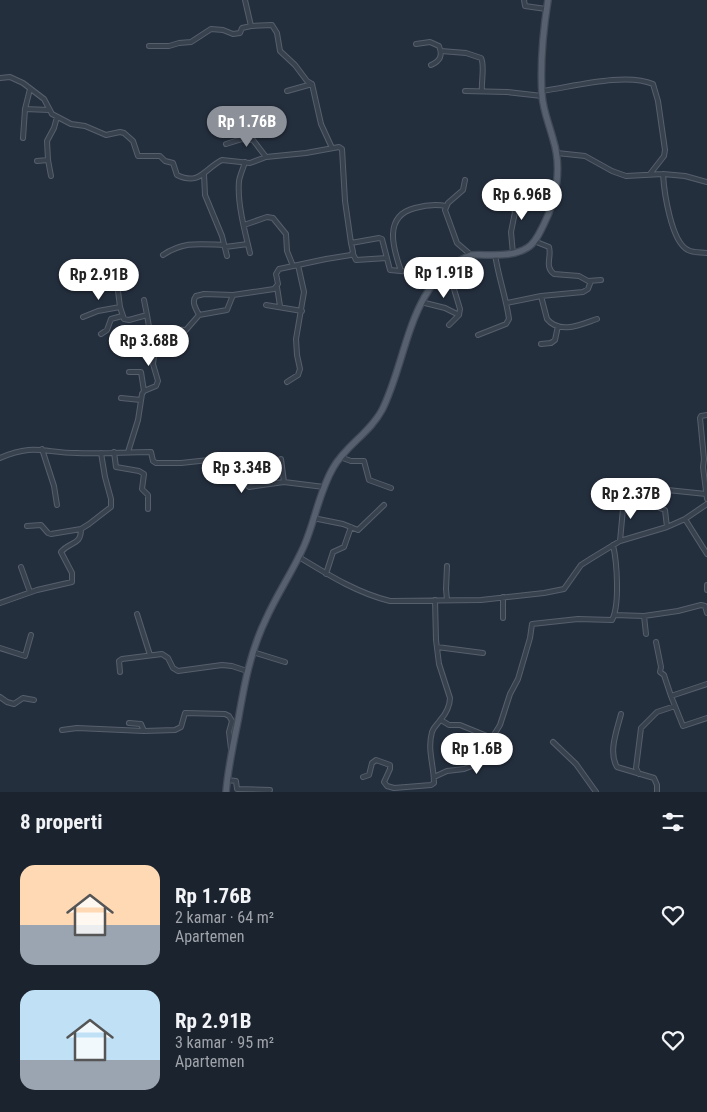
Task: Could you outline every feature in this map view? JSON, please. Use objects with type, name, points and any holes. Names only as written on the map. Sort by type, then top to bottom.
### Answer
[{"type":"main road","points":[[226,792],[247,671],[266,619],[299,557],[333,467],[340,457],[374,423],[383,409],[422,302],[431,285],[458,261],[471,255],[513,254],[529,247],[541,231],[555,198],[557,153],[544,111],[542,94],[543,38],[548,0]]},
{"type":"street","points":[[246,0],[251,26]]},
{"type":"street","points":[[524,0],[525,6],[546,9]]},
{"type":"street","points":[[149,46],[169,46],[191,42],[210,29],[240,34],[242,28],[272,25],[277,33],[280,51],[295,65],[307,81],[312,84],[321,124],[332,148]]},
{"type":"street","points":[[416,44],[430,42],[439,46],[441,57],[439,61],[431,65]]},
{"type":"street","points":[[441,51],[466,53],[481,58],[483,63],[482,91]]},
{"type":"street","points":[[0,78],[6,76],[15,78],[44,99],[49,110],[56,117],[73,125],[83,126],[106,134],[124,133],[133,141],[137,155],[141,157],[160,156],[166,162],[173,163],[178,176],[188,179],[204,174],[222,160],[258,161],[266,157],[315,152],[339,147],[343,150],[344,201],[352,242],[352,254],[356,260],[387,258]]},
{"type":"street","points":[[465,91],[542,94],[614,80],[632,80],[653,84],[658,101],[665,150],[664,156],[650,174]]},
{"type":"street","points":[[287,91],[312,84]]},
{"type":"street","points":[[23,138],[25,109],[30,89]]},
{"type":"street","points":[[25,109],[49,110]]},
{"type":"street","points":[[52,176],[48,160],[47,142],[54,128],[56,117]]},
{"type":"street","points":[[226,144],[242,139],[253,140],[266,157]]},
{"type":"street","points":[[557,153],[584,156],[612,171],[626,176],[663,174],[685,176],[707,182]]},
{"type":"street","points":[[37,161],[48,160]]},
{"type":"street","points":[[245,162],[239,184],[250,254]]},
{"type":"street","points":[[204,174],[203,189],[222,236],[227,256]]},
{"type":"street","points":[[663,174],[666,203],[682,246],[690,252],[707,253]]},
{"type":"street","points":[[401,271],[394,247],[393,232],[396,220],[400,215],[412,208],[429,204],[446,206],[463,190],[465,180]]},
{"type":"street","points":[[508,195],[515,212],[511,232],[513,254]]},
{"type":"street","points":[[446,206],[447,218],[457,243],[471,255]]},
{"type":"street","points":[[244,225],[267,217],[273,218],[286,234],[288,251],[296,265],[304,292],[296,347],[300,369],[298,374],[287,382]]},
{"type":"street","points":[[352,242],[382,239],[390,270],[411,272],[417,286],[431,285]]},
{"type":"street","points":[[534,242],[549,247],[548,264],[554,274],[579,276],[591,281],[601,280]]},
{"type":"street","points":[[162,255],[186,244],[224,246],[248,244]]},
{"type":"street","points":[[280,306],[276,271],[352,254]]},
{"type":"street","points":[[478,335],[508,322],[506,303],[495,254]]},
{"type":"street","points":[[448,269],[460,309],[459,315],[449,325]]},
{"type":"street","points":[[506,303],[541,296],[583,292],[588,289],[591,281]]},
{"type":"street","points":[[199,315],[194,304],[196,296],[233,295],[277,287]]},
{"type":"street","points":[[118,291],[122,316],[126,320],[147,315]]},
{"type":"street","points":[[118,336],[151,336],[170,329],[184,331],[199,315],[228,310],[233,295]]},
{"type":"street","points":[[541,296],[547,319],[558,326],[567,328],[597,319]]},
{"type":"street","points":[[144,300],[154,356],[153,364],[158,381],[156,386],[144,391]]},
{"type":"street","points":[[422,302],[445,308],[459,315]]},
{"type":"street","points":[[266,305],[302,311]]},
{"type":"street","points":[[83,317],[98,311],[120,307]]},
{"type":"street","points":[[102,334],[107,330],[111,319],[122,316]]},
{"type":"street","points":[[541,344],[551,343],[555,340],[558,326]]},
{"type":"street","points":[[128,452],[138,420],[144,391],[141,372],[129,372]]},
{"type":"street","points":[[121,398],[141,400]]},
{"type":"street","points":[[658,489],[706,497],[704,439],[700,418],[707,415]]},
{"type":"street","points":[[42,449],[54,486],[57,504]]},
{"type":"street","points":[[0,458],[22,450],[42,449],[74,453],[151,452],[154,462],[171,463],[236,457],[240,461],[245,484],[249,487],[284,482],[324,487]]},
{"type":"street","points":[[114,452],[117,468],[139,471],[144,474],[142,489],[148,495],[148,509]]},
{"type":"street","points":[[27,526],[42,525],[51,534],[81,529],[109,509],[111,504],[102,453]]},
{"type":"street","points":[[340,457],[351,461],[364,461],[369,480],[391,488]]},
{"type":"street","points":[[281,459],[284,482]]},
{"type":"street","points":[[620,541],[624,498]]},
{"type":"street","points":[[299,557],[326,574],[368,594],[390,601],[481,600],[544,593],[563,589],[581,565],[620,541],[667,528],[685,519],[707,504]]},
{"type":"street","points":[[313,518],[358,530],[384,505]]},
{"type":"street","points":[[660,508],[665,510],[667,528]]},
{"type":"street","points":[[685,519],[707,554]]},
{"type":"street","points":[[326,574],[331,555],[334,550],[344,547],[351,527]]},
{"type":"street","points":[[0,603],[30,592],[72,582],[72,573],[61,552],[79,540],[81,529]]},
{"type":"street","points":[[434,777],[447,771],[464,769],[482,760],[500,725],[510,694],[518,679],[530,638],[532,624],[584,618],[610,621],[614,616],[617,567],[613,546]]},
{"type":"street","points":[[447,600],[448,566]]},
{"type":"street","points":[[21,567],[30,592]]},
{"type":"street","points":[[707,585],[707,590]]},
{"type":"street","points":[[502,597],[503,618]]},
{"type":"street","points":[[364,777],[368,776],[372,763],[376,760],[390,765],[384,782],[390,787],[431,785],[434,783],[430,742],[434,728],[441,720],[450,703],[450,698],[440,672],[435,600]]},
{"type":"street","points":[[614,616],[644,616],[678,611],[701,605],[705,606],[707,613]]},
{"type":"street","points":[[137,614],[150,655]]},
{"type":"street","points":[[644,616],[646,634]]},
{"type":"street","points":[[0,648],[25,656],[31,635]]},
{"type":"street","points":[[656,642],[661,667],[660,672],[664,675],[683,726],[707,718]]},
{"type":"street","points":[[437,647],[483,653]]},
{"type":"street","points":[[253,652],[285,662]]},
{"type":"street","points":[[120,672],[120,660],[150,655],[166,655],[173,668],[178,670],[222,665],[247,671]]},
{"type":"street","points":[[671,696],[707,684]]},
{"type":"street","points":[[0,697],[14,704],[23,698],[34,700]]},
{"type":"street","points":[[639,774],[636,768],[641,728],[657,712],[675,706]]},
{"type":"street","points":[[62,730],[77,728],[160,732],[180,729],[184,715],[187,713],[225,714],[232,721],[229,732],[232,754]]},
{"type":"street","points":[[621,714],[613,752],[614,762],[617,767],[654,778],[657,781],[657,792]]},
{"type":"street","points":[[441,720],[449,725],[462,726],[492,738]]},
{"type":"street","points":[[129,722],[141,724],[144,731]]},
{"type":"street","points":[[553,742],[576,764],[596,792]]},
{"type":"street","points":[[227,780],[236,781],[237,789],[270,790]]}]
